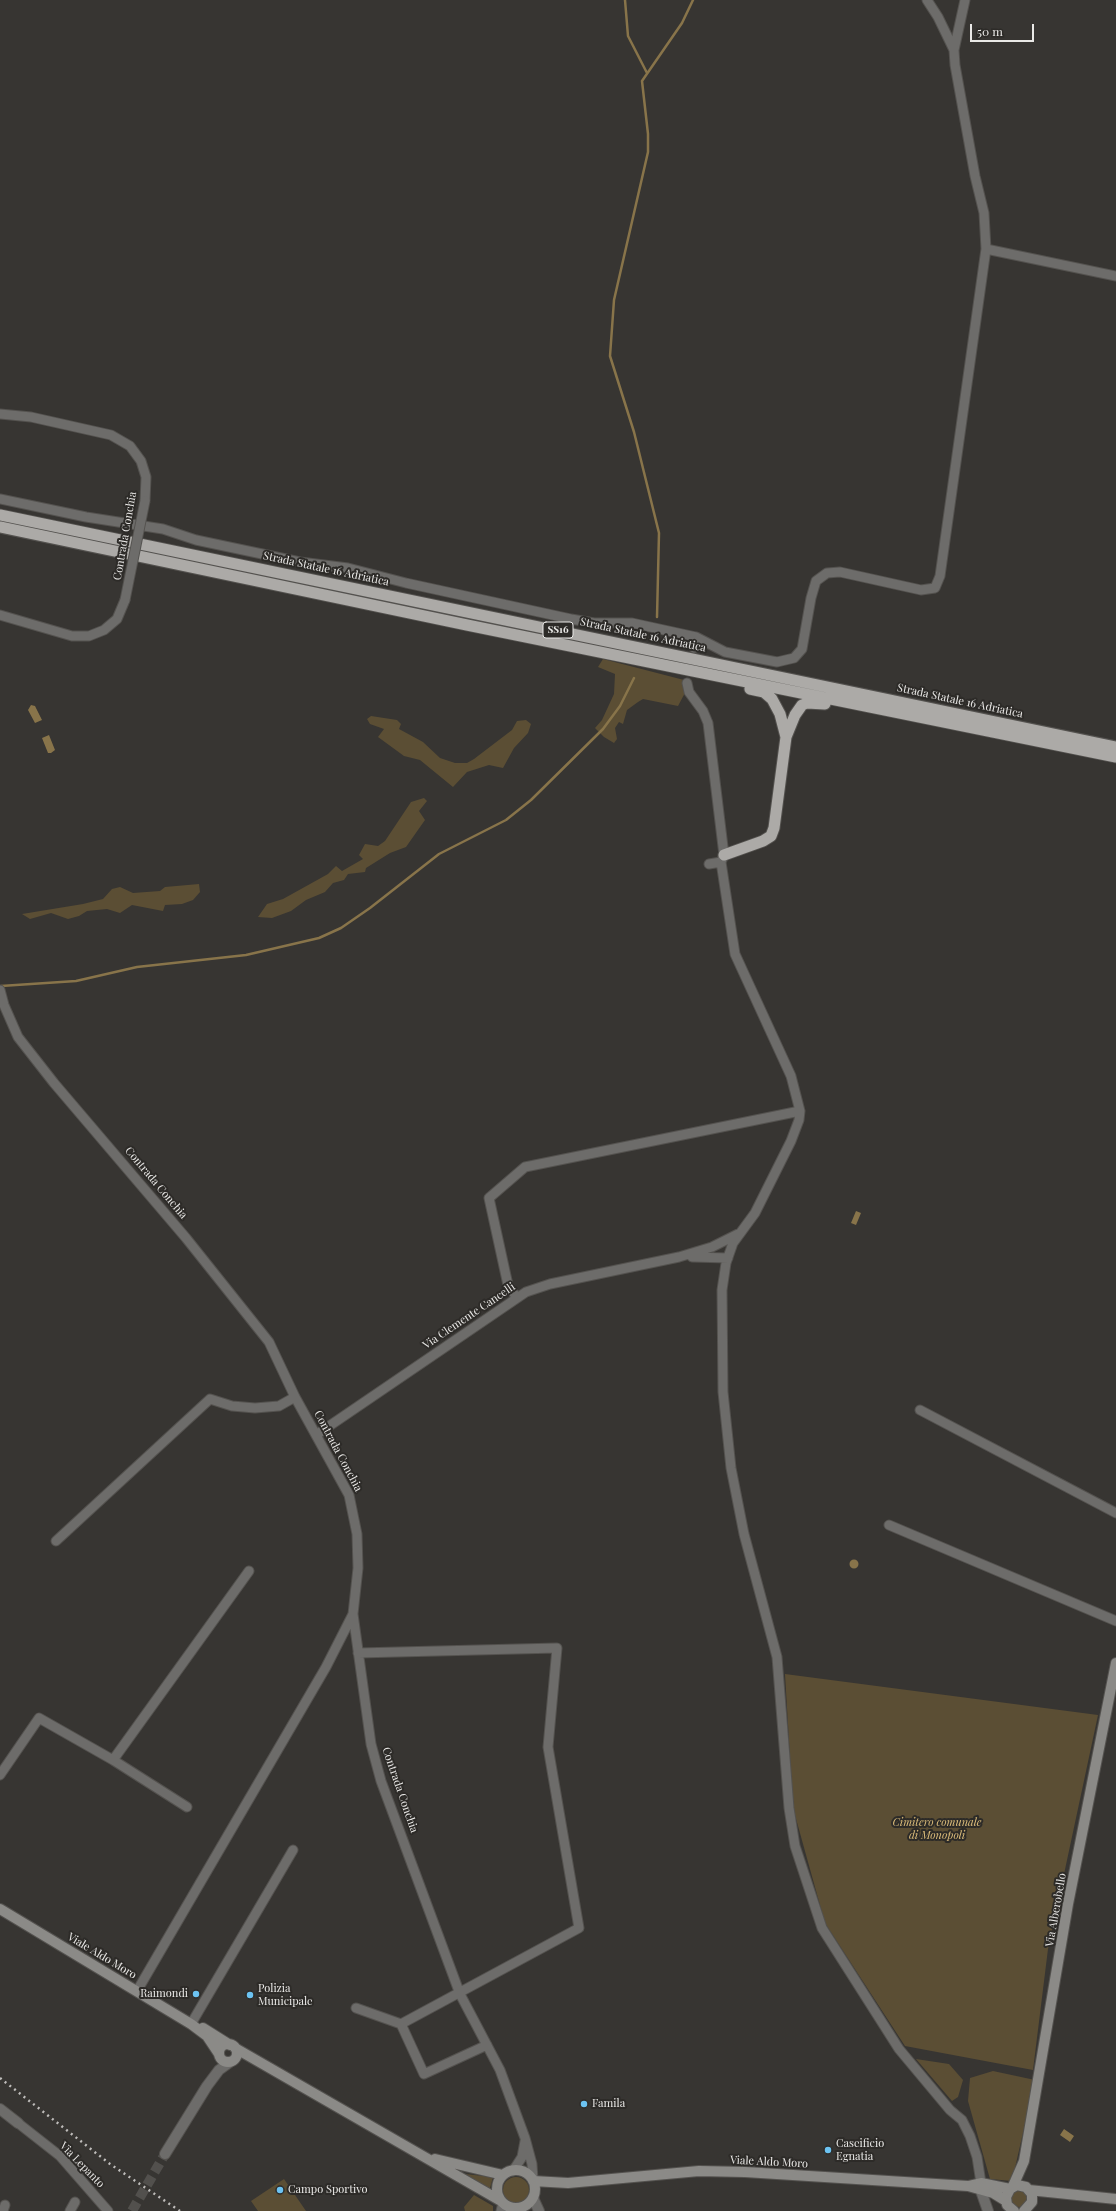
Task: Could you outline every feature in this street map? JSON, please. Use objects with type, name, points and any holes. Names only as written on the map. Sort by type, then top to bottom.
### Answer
[{"type":"highway","name":"Strada Statale 16 Adriatica","points":[[0,515],[1116,747]]},
{"type":"highway","name":"Strada Statale 16 Adriatica","points":[[0,527],[467,625],[695,670],[1116,757]]},
{"type":"highway","points":[[0,534],[87,545]]},
{"type":"highway","points":[[695,670],[718,683],[764,692],[772,699],[780,714],[786,737]]},
{"type":"highway","points":[[723,858],[763,841],[771,836],[774,828],[786,737],[795,715],[802,705],[812,702],[889,718],[915,716]]},
{"type":"main road","name":"Via Alberobello","points":[[1024,2161],[1068,1904],[1116,1663]]},
{"type":"main road","name":"Viale Aldo Moro","points":[[0,1909],[191,2024],[207,2036],[219,2055]]},
{"type":"main road","name":"Viale Aldo Moro","points":[[191,2024],[202,2027],[502,2205]]},
{"type":"main road","points":[[222,2046],[233,2046],[237,2054],[231,2061],[224,2062],[219,2055],[222,2046]]},
{"type":"main road","name":"Viale Aldo Moro","points":[[231,2061],[252,2062],[269,2068]]},
{"type":"main road","name":"Viale Aldo Moro","points":[[413,2151],[452,2165],[503,2176]]},
{"type":"main road","points":[[1008,2207],[1011,2188],[1024,2161]]},
{"type":"main road","points":[[1024,2161],[1024,2179],[1032,2198],[1027,2209]]},
{"type":"main road","points":[[513,2170],[524,2172],[533,2181],[534,2196],[526,2206],[514,2210],[502,2205],[498,2197],[497,2185],[503,2176],[513,2170]]},
{"type":"main road","name":"Viale Aldo Moro","points":[[534,2196],[555,2186],[568,2183],[699,2171],[745,2172],[981,2187]]},
{"type":"main road","name":"Viale Aldo Moro","points":[[533,2181],[568,2183]]},
{"type":"main road","points":[[981,2187],[1028,2188],[1116,2199]]},
{"type":"main road","points":[[981,2187],[993,2193],[1008,2207]]},
{"type":"main road","points":[[1027,2209],[1047,2196],[1065,2193]]},
{"type":"street","points":[[0,499],[86,517],[163,530],[196,540],[300,562],[348,568],[406,583],[571,619],[594,623],[632,624],[696,637],[725,652],[777,662],[794,658],[802,649],[810,598],[816,581],[827,572],[840,572],[921,590],[935,588],[941,568],[986,249],[984,213],[975,176],[954,50],[938,17],[927,0]]},
{"type":"street","points":[[954,50],[965,0]]},
{"type":"street","points":[[986,249],[1116,276]]},
{"type":"street","name":"Contrada Conchia","points":[[0,414],[31,417],[111,434],[130,446],[141,461],[146,477],[145,501],[125,600],[117,619],[104,630],[89,636],[72,636],[0,614]]},
{"type":"street","points":[[694,648],[696,637]]},
{"type":"street","points":[[687,683],[689,692],[703,711],[708,723],[735,954],[791,1076],[800,1111],[799,1120],[791,1141],[755,1213],[741,1233],[729,1255],[722,1290],[723,1392],[731,1468],[747,1548],[777,1657],[789,1808],[795,1846],[822,1928],[899,2049],[950,2110],[962,2120],[970,2136],[977,2157],[981,2187],[988,2211]]},
{"type":"street","points":[[708,864],[723,858]]},
{"type":"street","name":"Contrada Conchia","points":[[0,990],[4,1006],[18,1037],[45,1072],[186,1238],[269,1342],[295,1397],[349,1494],[357,1534],[358,1568],[354,1614],[371,1744],[381,1781],[460,1994],[500,2070],[525,2138],[532,2164],[533,2181]]},
{"type":"street","points":[[517,1298],[508,1285],[489,1198],[525,1168],[800,1111]]},
{"type":"street","points":[[679,1258],[712,1247],[741,1233]]},
{"type":"street","points":[[712,1247],[726,1249],[729,1255]]},
{"type":"street","points":[[679,1258],[729,1255]]},
{"type":"street","points":[[705,1257],[719,1264],[725,1270]]},
{"type":"street","name":"Via Clemente Cancelli","points":[[316,1435],[526,1292],[550,1284],[679,1258]]},
{"type":"street","points":[[56,1541],[210,1399],[232,1406],[255,1408],[279,1406],[295,1397]]},
{"type":"street","points":[[920,1410],[1116,1513]]},
{"type":"street","points":[[889,1525],[1116,1621]]},
{"type":"street","points":[[113,1760],[249,1571]]},
{"type":"street","points":[[137,1991],[326,1667],[354,1614]]},
{"type":"street","points":[[358,1653],[557,1648],[548,1747],[579,1928],[460,1994],[401,2024]]},
{"type":"street","points":[[0,1775],[39,1718],[113,1760],[187,1807]]},
{"type":"street","points":[[191,2024],[293,1850]]},
{"type":"street","points":[[356,2008],[401,2024],[424,2074],[487,2045]]},
{"type":"street","points":[[207,2086],[219,2055]]},
{"type":"street","points":[[165,2154],[207,2086],[219,2070],[231,2061]]},
{"type":"street","points":[[0,2109],[18,2123]]},
{"type":"street","points":[[0,2115],[18,2123]]},
{"type":"street","name":"Via Lepanto","points":[[18,2123],[60,2156],[108,2211]]},
{"type":"street","points":[[513,2170],[522,2157],[525,2138]]},
{"type":"street","points":[[534,2196],[539,2211]]},
{"type":"street","points":[[70,2211],[75,2202]]},
{"type":"green space","points":[[603,659],[684,680],[686,691],[678,706],[643,699],[638,702],[627,710],[623,724],[619,722],[615,728],[617,739],[614,743],[604,737],[595,728],[602,720],[614,694],[615,674],[598,667]]},
{"type":"green space","points":[[371,716],[397,720],[401,724],[399,729],[423,742],[440,758],[455,763],[467,763],[474,759],[512,730],[517,721],[526,720],[531,724],[528,733],[514,748],[503,768],[489,765],[467,772],[453,787],[420,760],[404,756],[378,737],[384,729],[370,724],[367,719]]},
{"type":"green space","points":[[424,798],[427,801],[419,811],[425,820],[406,847],[390,853],[366,868],[365,872],[348,874],[344,880],[333,883],[325,892],[306,900],[291,911],[272,918],[258,917],[267,904],[283,899],[328,874],[336,866],[342,871],[363,859],[359,855],[365,844],[378,846],[385,841],[411,802]]},
{"type":"green space","points":[[199,884],[200,892],[193,900],[182,904],[165,905],[163,911],[132,905],[120,913],[107,909],[87,911],[79,916],[68,919],[51,913],[30,919],[22,914],[83,904],[103,899],[112,889],[120,887],[133,893],[160,891],[165,887]]},
{"type":"green space","name":"Cimitero comunale di Monopoli","points":[[785,1674],[1098,1715],[1048,1949],[1033,2070],[905,2046],[825,1923],[793,1808]]},
{"type":"green space","points":[[916,2059],[949,2064],[963,2080],[958,2097],[952,2101]]},
{"type":"green space","points":[[993,2071],[1035,2080],[1012,2181],[990,2179],[968,2101],[970,2078]]},
{"type":"green space","points":[[452,2169],[465,2174],[493,2177],[489,2192]]},
{"type":"green space","points":[[516,2177],[525,2181],[529,2190],[525,2199],[516,2203],[507,2199],[503,2190],[507,2181]]},
{"type":"green space","name":"Campo Sportivo","points":[[284,2179],[306,2211],[258,2211],[251,2201]]},
{"type":"green space","points":[[1019,2191],[1026,2196],[1027,2199],[1022,2206],[1019,2207],[1012,2202],[1011,2199],[1016,2192]]},
{"type":"green space","points":[[474,2195],[493,2206],[493,2211],[465,2211],[464,2207]]},
{"type":"shaded area","points":[[31,705],[35,706],[42,720],[35,723],[28,710]]},
{"type":"shaded area","points":[[49,735],[55,750],[51,753],[48,753],[42,738]]},
{"type":"shaded area","points":[[856,1211],[861,1213],[856,1225],[851,1223]]},
{"type":"shaded area","points":[[854,1559],[859,1564],[854,1569],[849,1564]]},
{"type":"shaded area","points":[[1064,2129],[1074,2136],[1070,2142],[1060,2135]]},
{"type":"waterway","points":[[625,0],[628,36],[647,73]]},
{"type":"waterway","points":[[657,617],[659,533],[634,432],[610,356],[614,300],[648,152],[648,134],[642,81],[682,23],[693,0]]},
{"type":"waterway","points":[[1,986],[76,981],[137,967],[246,955],[319,938],[341,928],[370,908],[439,854],[506,820],[531,800],[603,729],[620,706],[634,678]]},
{"type":"tunnel","points":[[132,2211],[165,2154]]},
{"type":"railway","points":[[0,2078],[110,2164],[180,2211]]},
{"type":"place","name":"Raimondi","points":[[196,1994]]},
{"type":"place","name":"Polizia Municipale","points":[[250,1995]]},
{"type":"place","name":"Famila","points":[[584,2104]]},
{"type":"place","name":"Caseificio Egnatia","points":[[828,2150]]},
{"type":"place","name":"Campo Sportivo","points":[[280,2190]]}]
